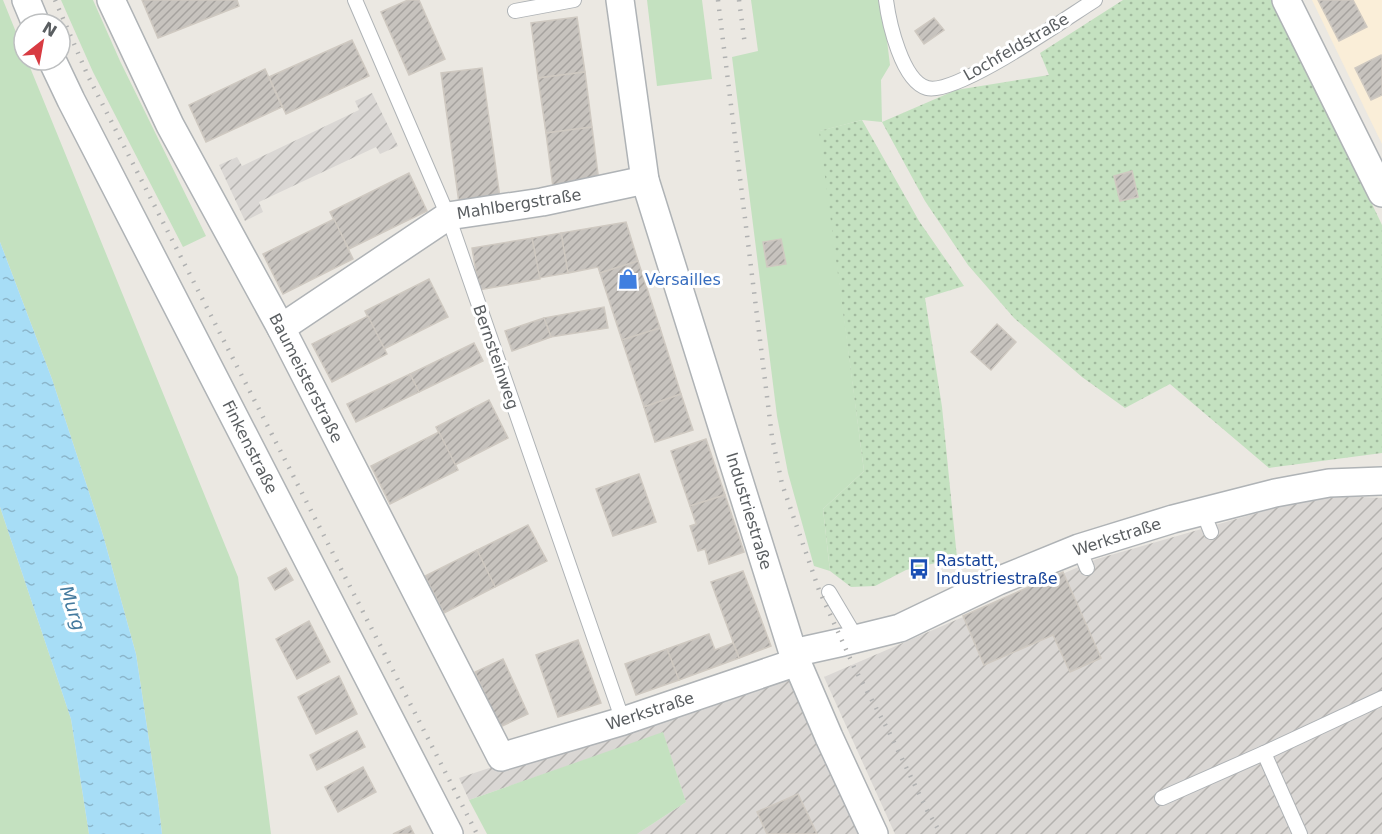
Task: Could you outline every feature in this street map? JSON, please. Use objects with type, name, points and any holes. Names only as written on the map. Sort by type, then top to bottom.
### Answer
[{"type":"street","name":"Baumeisterstraße","points":[[111,0],[170,125],[281,328],[501,757]]},
{"type":"street","name":"Industriestraße","points":[[620,0],[645,180],[795,658],[874,834]]},
{"type":"street","points":[[1286,0],[1382,193]]},
{"type":"street","name":"Finkenstraße","points":[[58,72],[449,834]]},
{"type":"street","name":"Mahlbergstraße","points":[[281,328],[448,216],[541,194],[645,180]]},
{"type":"street","name":"Werkstraße","points":[[501,757],[622,721],[795,658],[900,628],[998,581],[1083,558],[1173,519],[1207,522],[1275,493],[1329,483],[1382,481]]},
{"type":"lane","name":"Bernsteinweg","points":[[355,0],[448,216],[622,721]]},
{"type":"lane","points":[[515,11],[574,0]]},
{"type":"lane","name":"Lochfeldstraße","points":[[886,0],[888,15],[908,71],[917,83],[928,88],[939,88],[971,76],[1095,0]]},
{"type":"lane","points":[[829,592],[857,639]]},
{"type":"lane","points":[[1162,798],[1382,698]]},
{"type":"lane","points":[[1264,753],[1300,834]]},
{"type":"shaded area","points":[[1312,0],[1382,0],[1382,144]]},
{"type":"shaded area","points":[[372,93],[398,146],[380,154],[376,147],[259,202],[263,212],[245,221],[219,165],[237,157],[242,166],[359,110],[355,101]]},
{"type":"shaded area","points":[[1320,495],[1382,498],[1382,834],[895,834],[824,677],[1097,559]]},
{"type":"shaded area","points":[[795,667],[868,834],[637,834],[686,802],[663,733],[469,800],[459,778]]},
{"type":"green space","points":[[0,0],[3,0],[12,22],[12,72],[32,72],[238,577],[271,834],[162,834],[136,654],[103,535],[52,379],[0,242]]},
{"type":"green space","points":[[61,0],[93,0],[120,61],[206,236],[183,247],[93,72],[72,25],[72,12],[66,12]]},
{"type":"green space","points":[[647,0],[702,0],[712,79],[657,86]]},
{"type":"green space","points":[[751,0],[882,0],[890,65],[881,80],[882,122],[862,120],[820,131],[864,471],[823,509],[830,571],[814,566],[788,473],[777,416],[732,57],[758,51]]},
{"type":"green space","points":[[1123,0],[1275,0],[1382,225],[1382,453],[1269,468],[1170,384],[1125,408],[1082,377],[1014,318],[968,265],[925,201],[882,122],[956,90],[1049,75],[1040,53]]},
{"type":"green space","points":[[862,120],[919,221],[964,286],[925,298],[942,407],[957,558],[906,570],[875,586],[851,587],[830,571],[823,509],[864,471],[819,131]]},
{"type":"green space","points":[[0,507],[71,719],[89,834],[0,834]]},
{"type":"green space","points":[[663,732],[686,802],[637,834],[487,834],[469,800]]},
{"type":"water","name":"Murg","points":[[0,242],[52,379],[103,535],[136,654],[162,834],[89,834],[71,719],[0,507]]},
{"type":"building","points":[[142,0],[237,0],[239,6],[158,38]]},
{"type":"building","points":[[408,0],[419,0],[445,59],[409,75],[381,12]]},
{"type":"building","points":[[1318,0],[1353,0],[1367,27],[1339,41]]},
{"type":"building","points":[[577,17],[585,72],[538,78],[531,23]]},
{"type":"building","points":[[934,18],[944,30],[924,44],[915,31]]},
{"type":"building","points":[[352,40],[369,76],[286,114],[269,77]]},
{"type":"building","points":[[1381,55],[1382,95],[1371,100],[1355,68]]},
{"type":"building","points":[[482,68],[500,198],[459,203],[441,73]]},
{"type":"building","points":[[265,69],[282,107],[206,142],[189,105]]},
{"type":"building","points":[[585,72],[592,127],[546,133],[538,78]]},
{"type":"building","points":[[592,127],[599,182],[553,187],[546,133]]},
{"type":"building","points":[[1132,171],[1138,197],[1120,201],[1114,176]]},
{"type":"building","points":[[409,173],[427,211],[349,249],[330,212]]},
{"type":"building","points":[[334,219],[353,259],[283,294],[263,254]]},
{"type":"building","points":[[626,222],[638,261],[600,273],[598,267],[568,273],[561,233]]},
{"type":"building","points":[[561,233],[568,273],[539,278],[532,238]]},
{"type":"building","points":[[532,238],[540,279],[479,290],[472,248]]},
{"type":"building","points":[[781,239],[786,264],[767,267],[763,242]]},
{"type":"building","points":[[638,261],[660,328],[622,340],[600,273]]},
{"type":"building","points":[[429,279],[448,317],[384,349],[365,311]]},
{"type":"building","points":[[604,307],[608,328],[551,337],[544,318]]},
{"type":"building","points":[[368,316],[387,354],[332,382],[312,344]]},
{"type":"building","points":[[544,318],[551,337],[512,351],[505,331]]},
{"type":"building","points":[[997,324],[1016,342],[991,370],[971,352]]},
{"type":"building","points":[[660,328],[681,394],[644,407],[622,340]]},
{"type":"building","points":[[474,343],[483,361],[419,392],[410,374]]},
{"type":"building","points":[[410,374],[419,392],[356,422],[347,404]]},
{"type":"building","points":[[681,394],[693,430],[655,442],[644,407]]},
{"type":"building","points":[[489,400],[508,438],[455,465],[436,427]]},
{"type":"building","points":[[439,432],[458,470],[390,504],[371,466]]},
{"type":"building","points":[[706,439],[725,495],[690,506],[671,451]]},
{"type":"building","points":[[639,474],[656,522],[613,536],[596,489]]},
{"type":"building","points":[[725,495],[744,552],[709,564],[705,549],[698,551],[690,526],[696,524],[690,506]]},
{"type":"building","points":[[528,525],[547,561],[495,587],[477,550]]},
{"type":"building","points":[[477,550],[495,587],[444,613],[425,576]]},
{"type":"building","points":[[286,568],[293,580],[275,590],[268,578]]},
{"type":"building","points":[[743,571],[771,646],[739,658],[711,582]]},
{"type":"building","points":[[1063,572],[1101,658],[1070,672],[1053,635],[984,665],[963,616]]},
{"type":"building","points":[[309,621],[330,662],[297,679],[276,639]]},
{"type":"building","points":[[709,634],[715,650],[733,643],[739,658],[679,680],[667,649]]},
{"type":"building","points":[[578,640],[601,703],[558,717],[536,655]]},
{"type":"building","points":[[667,649],[679,680],[636,695],[625,664]]},
{"type":"building","points":[[503,659],[528,714],[500,727],[475,672]]},
{"type":"building","points":[[339,676],[357,714],[316,734],[298,697]]},
{"type":"building","points":[[357,731],[365,747],[317,770],[310,755]]},
{"type":"building","points":[[363,767],[376,792],[338,812],[325,787]]},
{"type":"building","points":[[798,794],[817,834],[767,834],[757,812]]},
{"type":"building","points":[[410,826],[414,834],[393,834]]},
{"type":"railway","points":[[55,0],[88,76],[477,834]]},
{"type":"railway","points":[[718,0],[772,437],[782,484],[819,590],[854,667],[941,834]]},
{"type":"railway","points":[[739,0],[745,45]]},
{"type":"place","name":"Versailles","points":[[628,279]]},
{"type":"place","name":"Rastatt, Industriestraße","points":[[919,569]]}]
